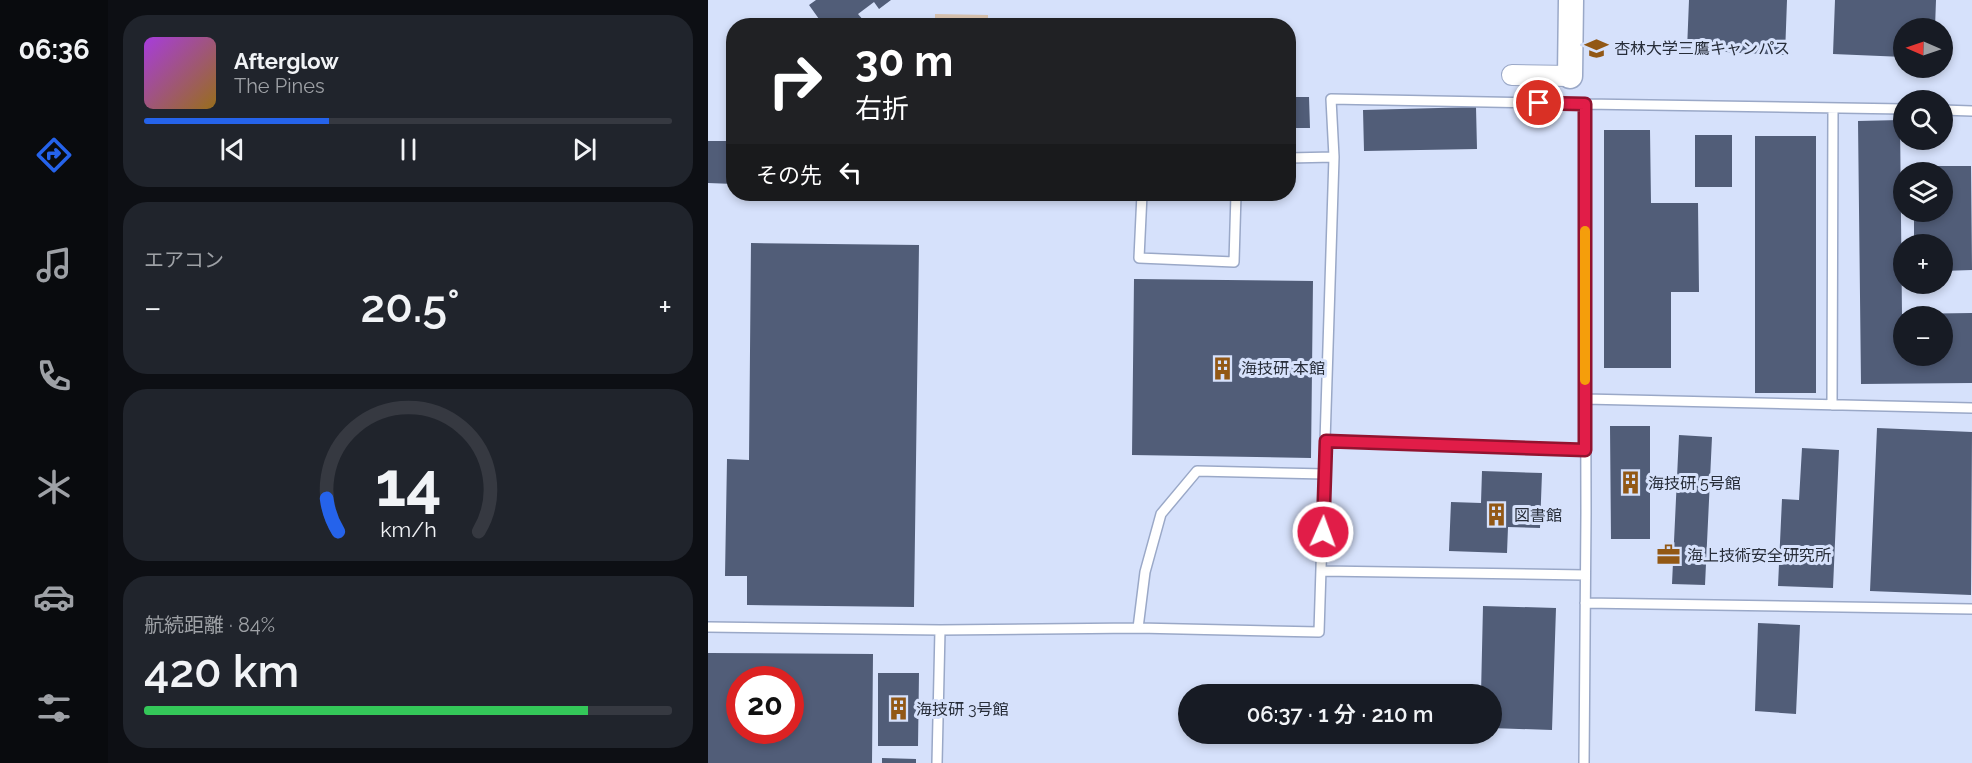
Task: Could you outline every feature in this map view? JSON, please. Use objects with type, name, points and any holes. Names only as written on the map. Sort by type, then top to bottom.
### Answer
[{"type":"street","points":[[1512,75],[1570,76],[1571,0]]},
{"type":"lane","points":[[708,627],[940,630],[1138,628],[1319,632],[1334,157],[1331,99],[1893,109]]},
{"type":"lane","points":[[1584,763],[1585,104]]},
{"type":"lane","points":[[1832,405],[1833,108]]},
{"type":"lane","points":[[1953,110],[1972,111]]},
{"type":"lane","points":[[1296,158],[1334,157]]},
{"type":"lane","points":[[1142,201],[1139,258],[1234,262],[1236,201]]},
{"type":"lane","points":[[1585,399],[1972,408]]},
{"type":"lane","points":[[1326,441],[1585,450]]},
{"type":"lane","points":[[1138,628],[1144,572],[1161,514],[1197,471],[1325,474]]},
{"type":"lane","points":[[1322,571],[1586,575]]},
{"type":"lane","points":[[1585,603],[1972,609]]},
{"type":"lane","points":[[937,763],[940,630]]},
{"type":"shaded area","points":[[935,14],[988,15],[988,18],[935,18]]},
{"type":"building","points":[[816,0],[891,0],[879,9],[874,2],[858,14],[861,18],[818,18],[809,5]]},
{"type":"building","points":[[1689,0],[1787,0],[1785,55],[1687,50]]},
{"type":"building","points":[[1835,0],[1936,0],[1935,18],[1893,18],[1893,57],[1833,54]]},
{"type":"building","points":[[1296,97],[1309,97],[1310,128],[1296,128]]},
{"type":"building","points":[[1476,107],[1477,149],[1364,151],[1363,110]]},
{"type":"building","points":[[1893,120],[1893,150],[1900,150],[1900,162],[1893,162],[1893,222],[1901,222],[1901,234],[1893,234],[1893,294],[1902,294],[1902,306],[1893,306],[1893,366],[1953,366],[1953,313],[1972,313],[1972,383],[1861,384],[1858,121]]},
{"type":"building","points":[[1604,130],[1650,130],[1651,203],[1698,203],[1699,292],[1671,292],[1671,368],[1604,368]]},
{"type":"building","points":[[1695,135],[1732,135],[1732,187],[1695,187]]},
{"type":"building","points":[[1755,136],[1816,136],[1816,393],[1755,393]]},
{"type":"building","points":[[708,141],[726,141],[726,184],[708,183]]},
{"type":"building","points":[[1953,166],[1971,166],[1972,270],[1953,271],[1953,234],[1914,234],[1914,222],[1953,222]]},
{"type":"building","points":[[751,243],[919,245],[914,607],[747,605],[747,576],[725,576],[727,459],[749,460]]},
{"type":"building","name":"海技研 本館","points":[[1134,279],[1313,281],[1311,458],[1132,455]]},
{"type":"building","name":"海技研 5号館","points":[[1610,426],[1650,426],[1650,539],[1611,539]]},
{"type":"building","points":[[1877,428],[1972,432],[1971,595],[1870,591]]},
{"type":"building","points":[[1679,435],[1712,437],[1705,585],[1672,584]]},
{"type":"building","points":[[1802,448],[1839,450],[1833,588],[1778,586],[1782,499],[1799,500]]},
{"type":"building","name":"図書館","points":[[1482,471],[1542,473],[1540,528],[1508,527],[1507,553],[1449,551],[1451,502],[1481,503]]},
{"type":"building","points":[[1483,606],[1556,608],[1552,730],[1502,728],[1502,684],[1481,684]]},
{"type":"building","points":[[1758,623],[1800,625],[1796,714],[1755,711]]},
{"type":"building","points":[[708,653],[873,654],[872,763],[708,763]]},
{"type":"building","name":"海技研 3号館","points":[[878,673],[919,673],[918,746],[878,746]]},
{"type":"building","points":[[882,758],[916,759],[916,763],[882,763]]},
{"type":"slow traffic","points":[[1585,231],[1585,380]]},
{"type":"place","name":"杏林大学三鷹キャンパス","points":[[1596,48]]},
{"type":"place","name":"海技研 本館","points":[[1223,368]]},
{"type":"place","name":"海技研 5号館","points":[[1630,483]]},
{"type":"place","name":"図書館","points":[[1496,515]]},
{"type":"place","name":"海上技術安全研究所","points":[[1669,555]]},
{"type":"place","name":"海技研 3号館","points":[[898,709]]},
{"type":"route","points":[[1323,532],[1326,441],[1585,450],[1585,104],[1539,103]]}]
